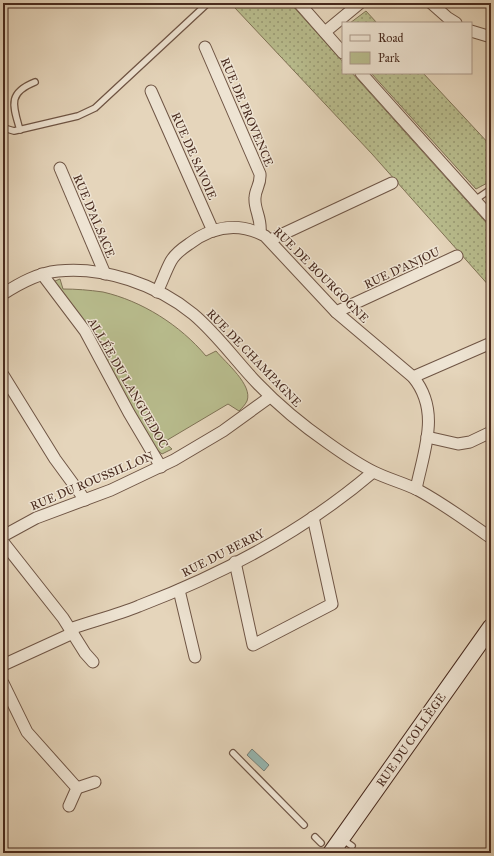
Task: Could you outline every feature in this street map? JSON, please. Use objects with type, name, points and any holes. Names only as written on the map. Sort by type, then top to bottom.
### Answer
[{"type":"street","points":[[299,3],[342,52]]},
{"type":"street","points":[[325,32],[360,3]]},
{"type":"street","points":[[431,3],[454,22]]},
{"type":"street","points":[[472,30],[491,37]]},
{"type":"street","name":"RUE DE PROVENCE","points":[[205,47],[260,174],[261,180],[255,199],[261,221],[260,233]]},
{"type":"street","points":[[362,74],[491,218]]},
{"type":"street","name":"RUE DE SAVOIE","points":[[151,91],[213,230]]},
{"type":"street","name":"RUE D'ALSACE","points":[[60,168],[105,274]]},
{"type":"street","points":[[270,240],[392,183]]},
{"type":"street","name":"RUE DE BOURGOGNE","points":[[157,292],[172,260],[194,240],[213,230],[240,227],[260,233],[270,240],[336,312],[413,377],[422,390],[426,398],[429,420],[416,489]]},
{"type":"street","name":"RUE D'ANJOU","points":[[336,312],[457,256]]},
{"type":"street","name":"RUE DE CHAMPAGNE","points":[[3,294],[23,282],[42,274],[67,270],[105,274],[129,280],[157,292],[181,306],[200,321],[270,397],[327,443],[374,472],[416,489],[444,505],[491,538]]},
{"type":"street","name":"ALLÉE DU LANGUEDOC","points":[[42,274],[85,331],[129,414],[161,467]]},
{"type":"street","points":[[413,377],[491,342]]},
{"type":"street","points":[[3,375],[55,459],[85,500]]},
{"type":"street","name":"RUE DU ROUSSILLON","points":[[3,536],[36,518],[111,490],[161,467],[218,434],[270,397]]},
{"type":"street","points":[[427,437],[458,444],[470,442],[491,432]]},
{"type":"street","name":"RUE DU BERRY","points":[[3,665],[72,631],[179,590],[235,562],[277,540],[313,517],[339,500],[374,472]]},
{"type":"street","points":[[235,562],[253,645],[332,604],[313,517]]},
{"type":"street","points":[[3,542],[72,631],[85,653],[93,662]]},
{"type":"street","points":[[179,590],[195,657]]},
{"type":"street","name":"RUE DU COLLÈGE","points":[[326,848],[346,842],[491,627]]},
{"type":"street","points":[[3,682],[27,732],[77,788]]},
{"type":"street","points":[[69,806],[77,788],[95,782]]},
{"type":"lane","points":[[3,127],[14,131],[20,130],[78,116],[95,108],[208,3]]},
{"type":"lane","points":[[20,130],[14,107],[16,96],[24,86],[35,82]]},
{"type":"lane","points":[[475,200],[491,189]]},
{"type":"lane","points":[[233,753],[304,825]]},
{"type":"lane","points":[[315,837],[326,848]]},
{"type":"green space","points":[[242,3],[290,3],[342,61],[342,74],[353,74],[491,228],[491,288],[372,154],[235,8]]},
{"type":"green space","points":[[366,11],[376,22],[351,22]]},
{"type":"green space","points":[[372,74],[424,74],[491,146],[491,181],[476,189]]},
{"type":"green space","points":[[60,279],[63,289],[103,292],[132,301],[172,324],[206,356],[216,351],[238,374],[246,388],[248,395],[247,401],[239,411],[228,404],[164,442],[172,449],[162,454],[156,449],[56,287],[55,281]]},
{"type":"water","points":[[252,749],[269,765],[264,771],[247,755]]}]
